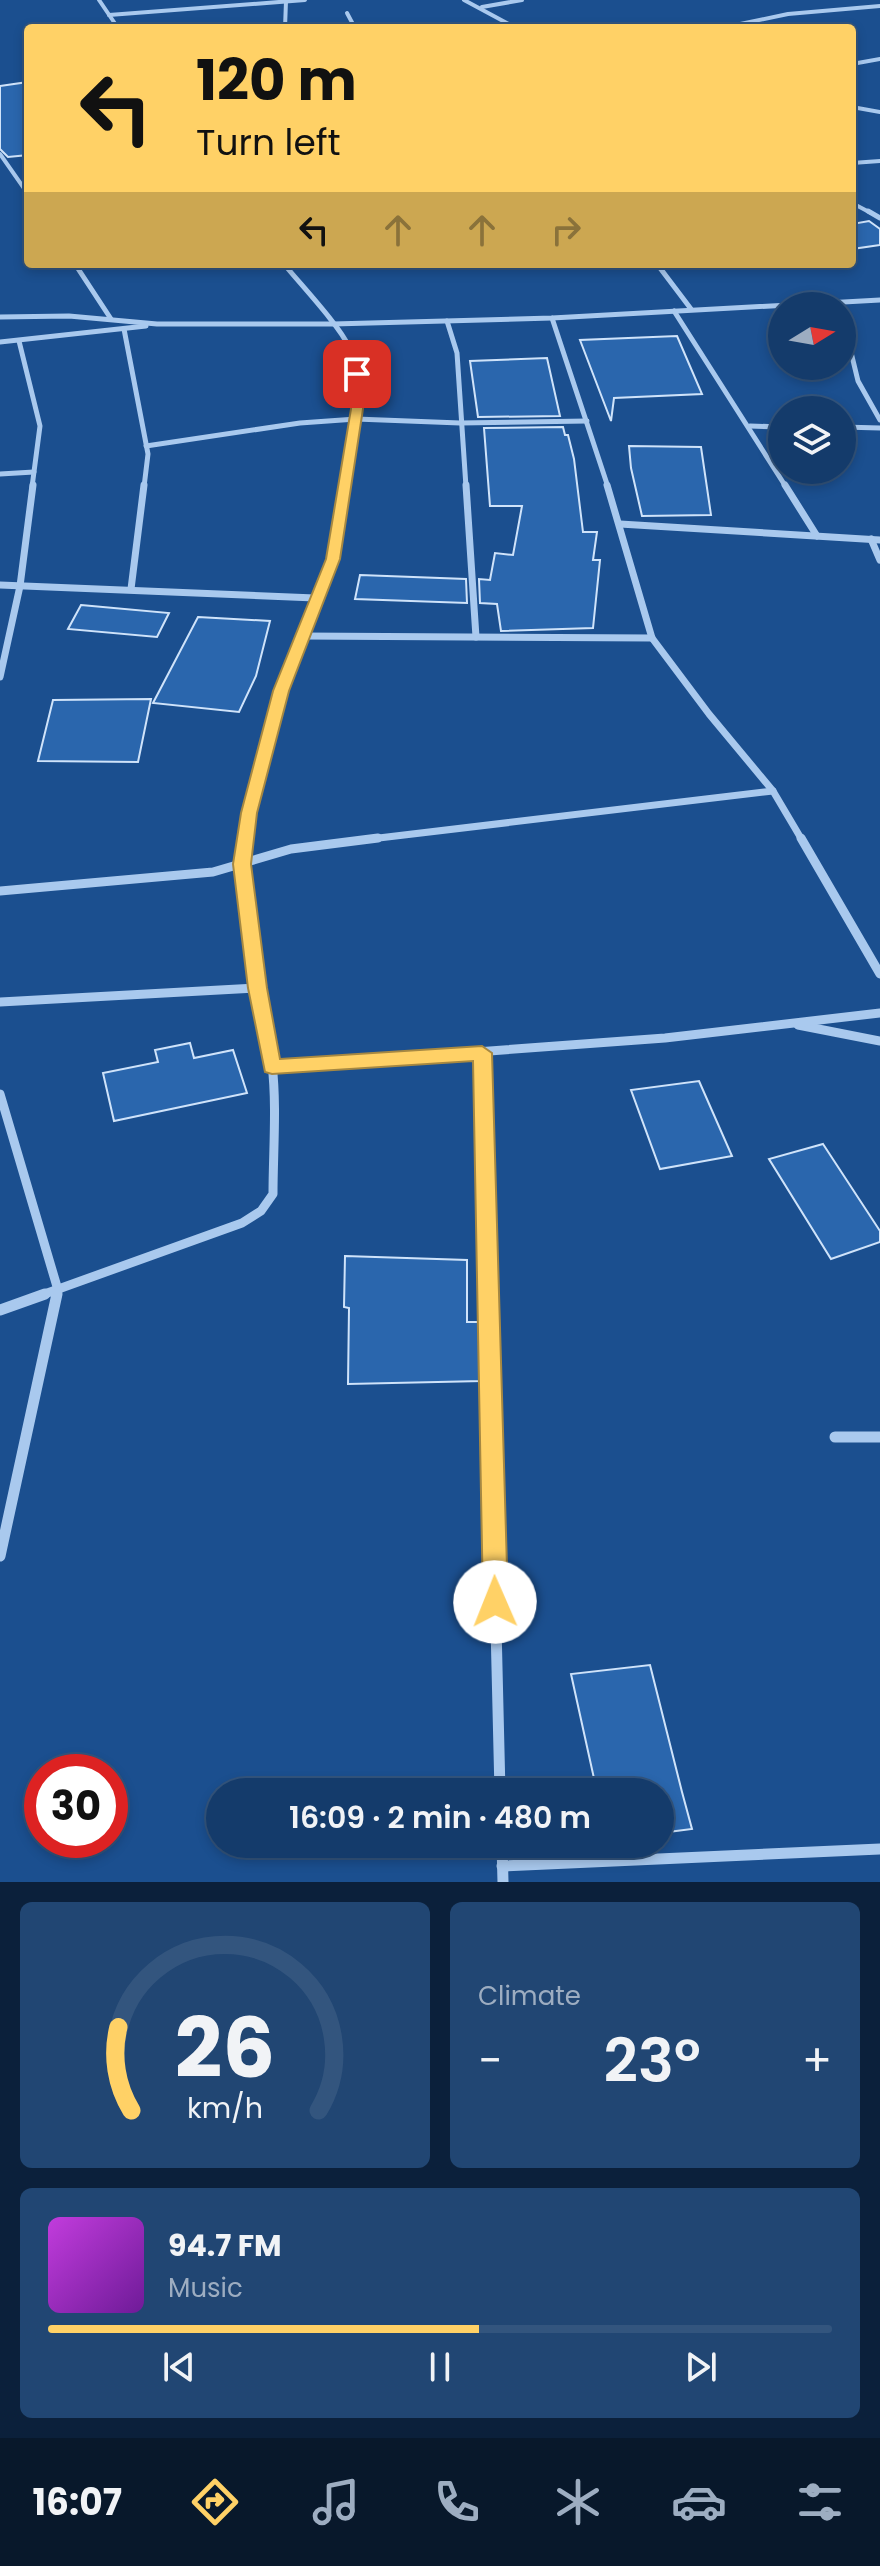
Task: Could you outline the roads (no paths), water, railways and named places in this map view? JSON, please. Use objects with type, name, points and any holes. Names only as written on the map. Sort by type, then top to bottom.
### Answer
[{"type":"street","points":[[99,0],[115,24]]},
{"type":"street","points":[[174,0],[182,9]]},
{"type":"street","points":[[109,15],[305,0]]},
{"type":"street","points":[[464,0],[509,24]]},
{"type":"street","points":[[481,8],[522,0]]},
{"type":"street","points":[[285,24],[286,1]]},
{"type":"street","points":[[740,24],[788,14],[880,6]]},
{"type":"street","points":[[347,13],[353,24]]},
{"type":"street","points":[[856,63],[880,59]]},
{"type":"street","points":[[856,108],[880,112]]},
{"type":"street","points":[[0,154],[24,188]]},
{"type":"street","points":[[856,163],[880,161]]},
{"type":"street","points":[[856,207],[880,218]]},
{"type":"street","points":[[78,268],[111,319]]},
{"type":"street","points":[[0,1310],[242,1223],[261,1211],[273,1194],[272,1067],[257,988],[242,864],[249,813],[281,691],[315,598],[333,559],[356,419],[357,374],[349,346],[287,268]]},
{"type":"street","points":[[660,268],[691,309]]},
{"type":"street","points":[[856,302],[880,300]]},
{"type":"street","points":[[0,317],[111,319],[157,324],[333,324],[552,318],[768,306]]},
{"type":"street","points":[[674,311],[750,426],[817,536]]},
{"type":"street","points":[[552,318],[620,524],[652,638],[709,714],[773,791],[880,974]]},
{"type":"street","points":[[447,321],[457,353],[476,637]]},
{"type":"street","points":[[0,342],[157,324]]},
{"type":"street","points":[[124,329],[146,446],[131,589]]},
{"type":"street","points":[[0,677],[20,586],[40,426],[19,341]]},
{"type":"street","points":[[856,373],[880,420]]},
{"type":"street","points":[[146,446],[300,423],[356,419],[460,423],[587,421]]},
{"type":"street","points":[[750,426],[768,427]]},
{"type":"street","points":[[856,427],[880,428]]},
{"type":"street","points":[[0,474],[34,472]]},
{"type":"street","points":[[620,524],[880,540]]},
{"type":"street","points":[[871,539],[880,560]]},
{"type":"street","points":[[0,585],[315,598]]},
{"type":"street","points":[[302,636],[652,638]]},
{"type":"street","points":[[0,891],[213,872],[291,849],[773,791]]},
{"type":"street","points":[[0,1002],[257,988]]},
{"type":"street","points":[[272,1067],[482,1053],[880,1013]]},
{"type":"street","points":[[789,1023],[880,1041]]},
{"type":"street","points":[[482,1053],[500,1778]]},
{"type":"street","points":[[0,1094],[58,1290],[0,1556]]},
{"type":"street","points":[[835,1437],[880,1437]]},
{"type":"street","points":[[502,1866],[880,1849]]},
{"type":"street","points":[[502,1858],[503,1882]]}]
